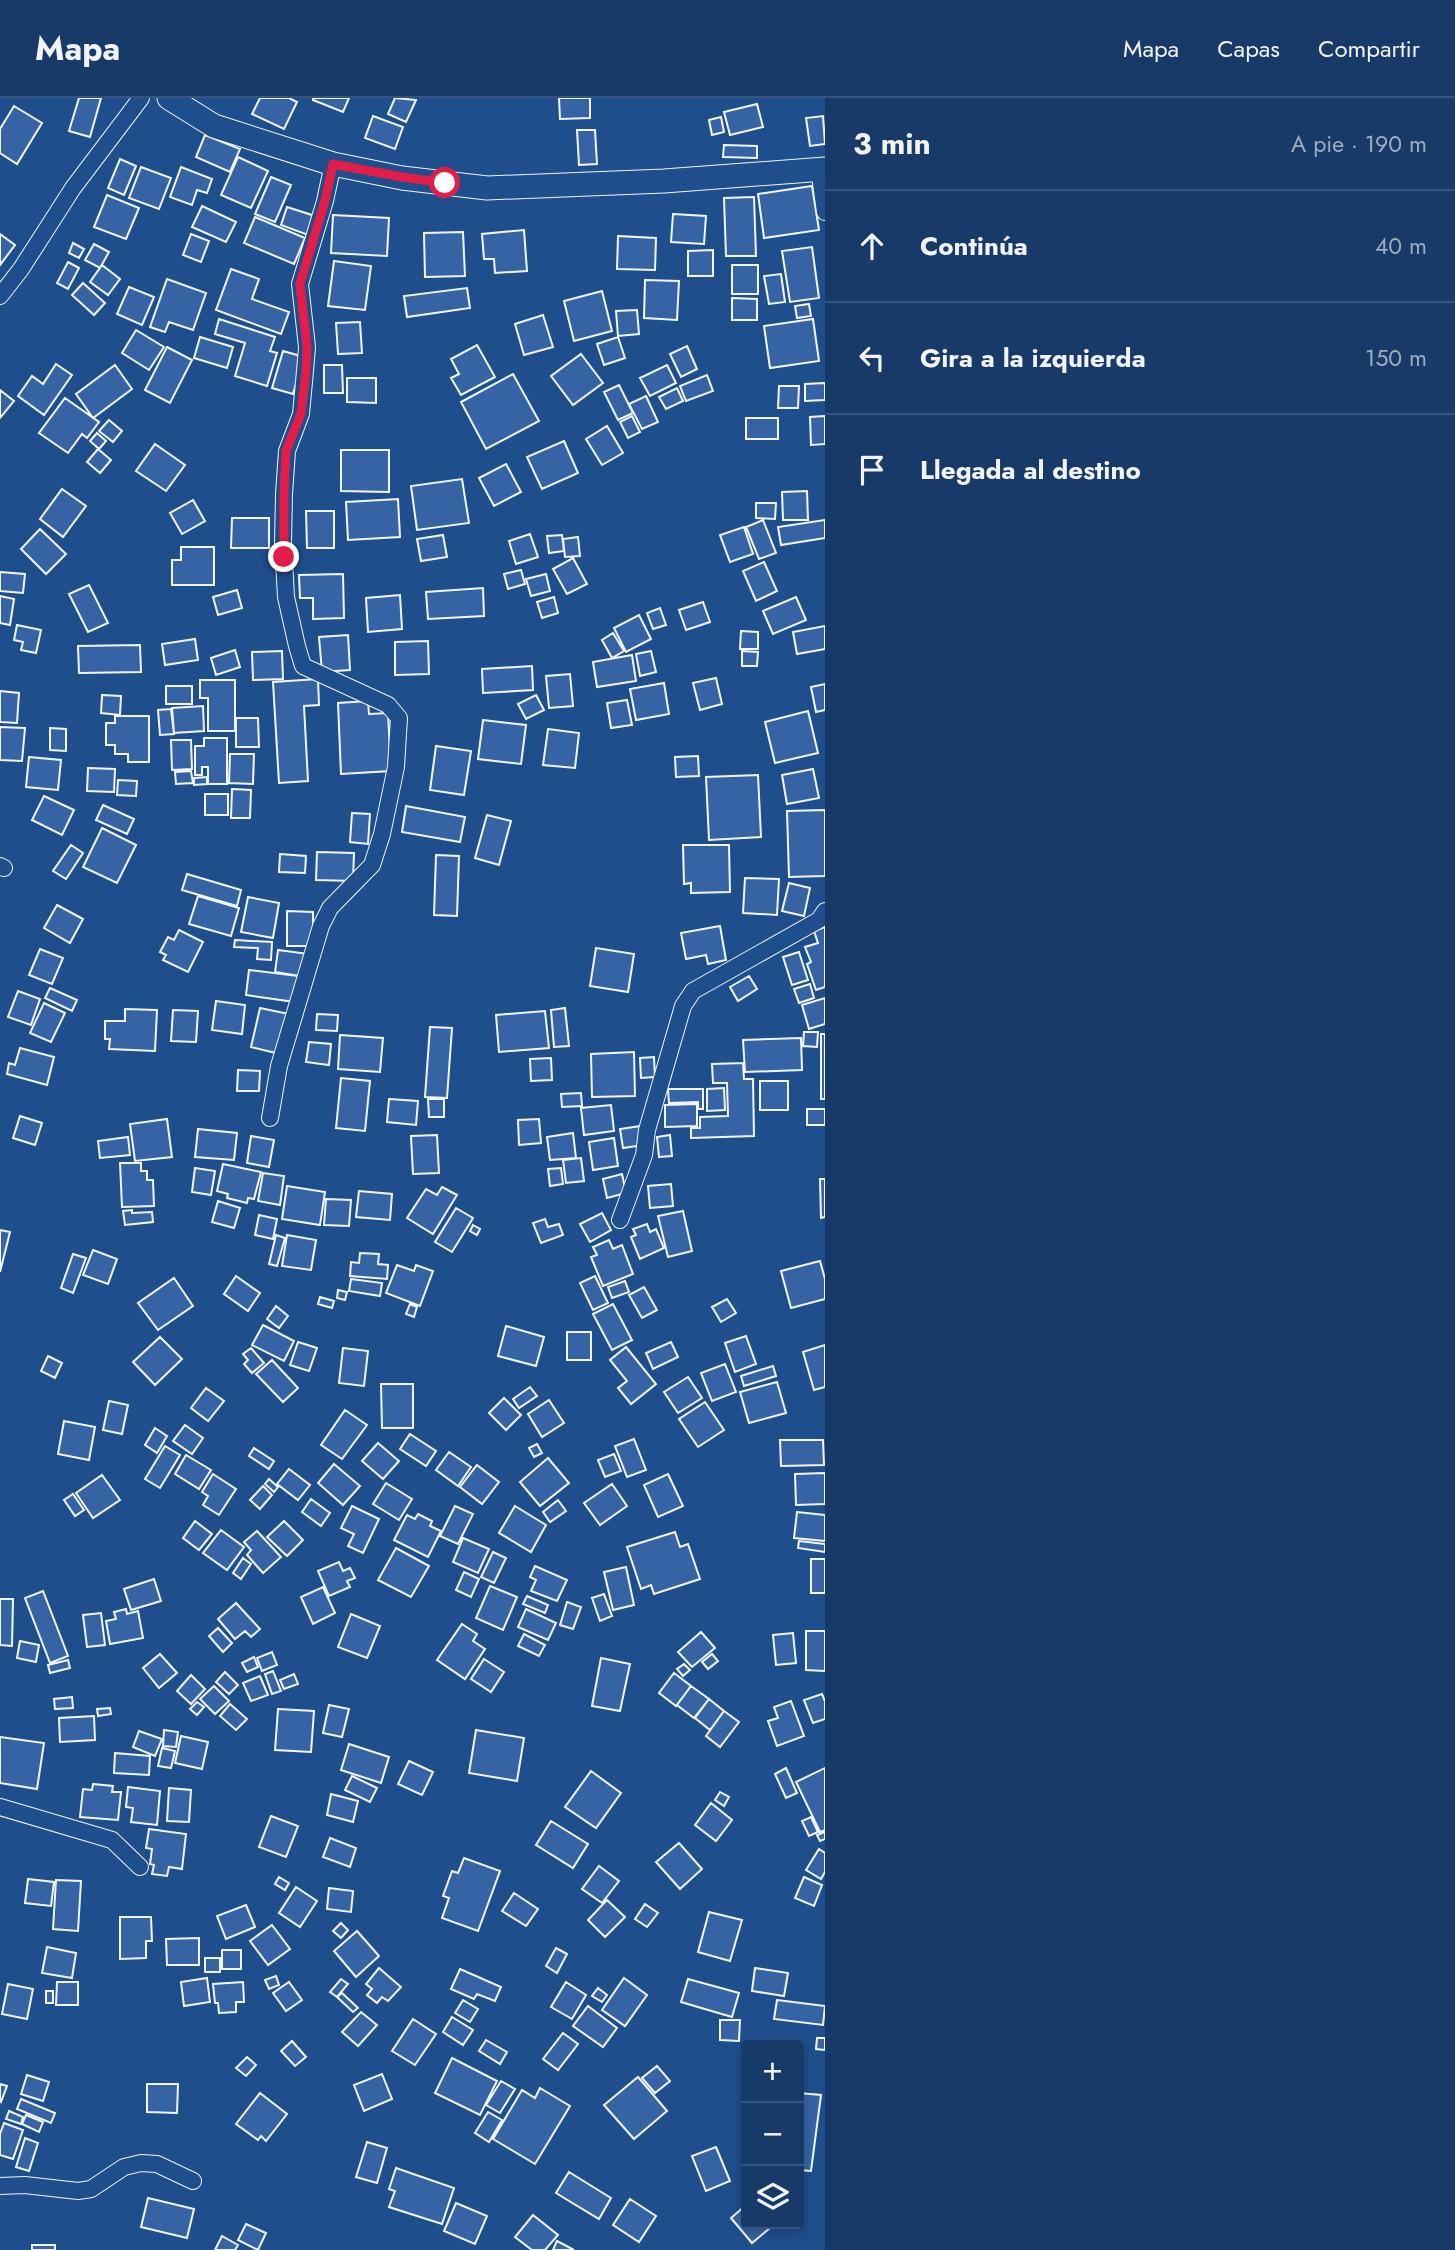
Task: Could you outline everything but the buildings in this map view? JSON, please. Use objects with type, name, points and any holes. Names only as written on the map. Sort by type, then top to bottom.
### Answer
[{"type":"street","points":[[0,296],[21,270],[73,188],[141,98]]},
{"type":"street","points":[[169,98],[214,126],[333,164],[402,177],[487,188],[664,181],[822,169],[825,212]]},
{"type":"street","points":[[270,1118],[279,1066],[321,926],[330,908],[372,865],[382,834],[396,755],[399,718],[388,705],[303,666],[286,597],[283,530],[286,451],[301,414],[307,347],[300,284],[333,164]]},
{"type":"street","points":[[620,1220],[645,1155],[647,1130],[683,1006],[693,991],[819,920],[825,911]]},
{"type":"street","points":[[0,1807],[112,1840],[140,1867]]},
{"type":"street","points":[[0,2186],[26,2185],[78,2191],[91,2189],[124,2167],[141,2164],[157,2164],[193,2181]]},
{"type":"route","points":[[284,557],[286,451],[301,414],[306,371],[307,347],[300,284],[333,164],[445,183]]}]
